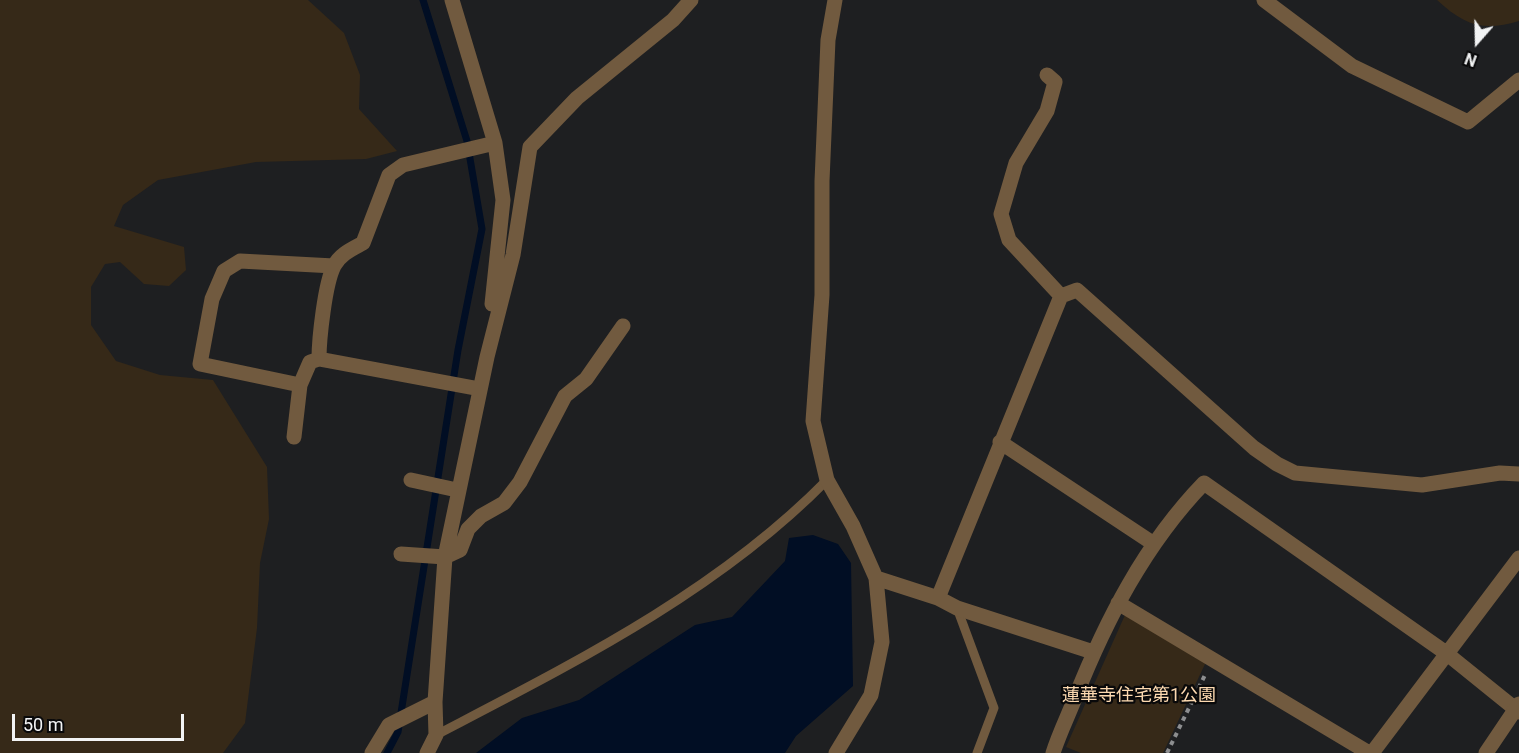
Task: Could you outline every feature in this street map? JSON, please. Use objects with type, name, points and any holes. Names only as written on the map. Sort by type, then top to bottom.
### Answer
[{"type":"street","points":[[452,0],[495,143],[503,200],[487,357]]},
{"type":"street","points":[[427,753],[436,735],[435,702],[445,557],[457,490],[513,255],[530,147],[577,98],[673,20],[691,0]]},
{"type":"street","points":[[835,0],[828,40],[822,182],[822,295],[813,420],[827,480],[853,526],[876,578],[882,642],[871,694],[836,753]]},
{"type":"street","points":[[1264,0],[1352,66],[1468,122],[1519,80]]},
{"type":"street","points":[[1047,75],[1055,82],[1047,111],[1016,163],[1001,214],[1009,240],[1061,296]]},
{"type":"street","points":[[319,359],[319,334],[334,266],[347,251],[363,243],[389,175],[403,165],[495,143]]},
{"type":"street","points":[[300,385],[200,364],[212,298],[224,271],[240,261],[334,266]]},
{"type":"street","points":[[938,598],[1061,296],[1077,290],[1254,448],[1295,473],[1422,485],[1500,473],[1519,474]]},
{"type":"street","points":[[400,554],[445,557],[460,550],[468,529],[509,496],[520,482],[565,396],[586,379],[623,326]]},
{"type":"street","points":[[294,437],[300,385],[310,362],[319,359],[480,389]]},
{"type":"street","points":[[1000,442],[1154,544]]},
{"type":"street","points":[[411,480],[457,490]]},
{"type":"street","points":[[1057,752],[1093,652],[1118,603],[1154,544],[1204,483],[1446,653],[1518,709],[1486,753]]},
{"type":"street","points":[[1118,603],[1371,753],[1519,558]]},
{"type":"street","points":[[876,578],[938,598],[957,608],[1093,652]]},
{"type":"street","points":[[372,753],[389,725],[435,702]]},
{"type":"lane","points":[[436,735],[623,635],[713,577],[788,520],[827,480]]},
{"type":"lane","points":[[957,608],[994,708],[977,753]]},
{"type":"path","points":[[1167,753],[1212,659]]},
{"type":"green space","points":[[0,0],[308,0],[344,33],[360,75],[359,109],[397,151],[366,159],[256,162],[158,180],[123,205],[114,226],[184,247],[186,270],[169,286],[144,284],[120,262],[105,264],[91,287],[91,325],[116,361],[160,375],[213,380],[267,467],[269,519],[260,563],[257,628],[245,723],[223,753],[0,753]]},
{"type":"green space","points":[[1437,0],[1519,0],[1519,21],[1495,26],[1475,24],[1465,21]]},
{"type":"green space","name":"蓮華寺住宅第1公園","points":[[1125,615],[1206,662],[1163,753],[1081,753],[1066,747]]},
{"type":"water","points":[[813,535],[838,544],[851,563],[853,686],[796,736],[785,753],[476,753],[522,718],[579,700],[695,625],[732,617],[785,561],[789,538]]},
{"type":"waterway","points":[[387,753],[398,732],[458,350],[482,229],[467,141],[423,0]]}]
